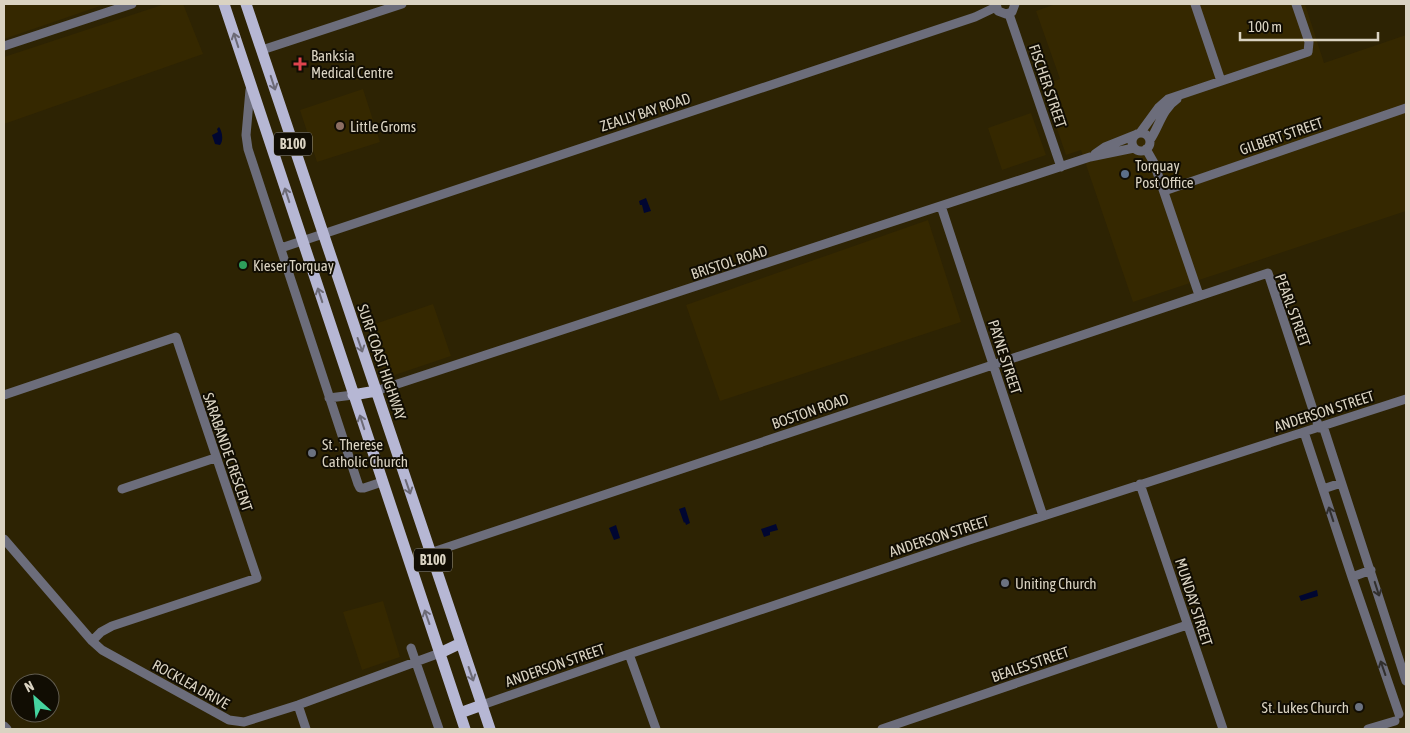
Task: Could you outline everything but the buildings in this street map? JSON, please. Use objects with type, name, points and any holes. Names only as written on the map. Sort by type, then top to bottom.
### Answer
[{"type":"main road","name":"B100","points":[[224,4],[465,729]]},
{"type":"main road","name":"SURF COAST HIGHWAY","points":[[246,4],[490,729]]},
{"type":"main road","points":[[353,395],[376,391]]},
{"type":"main road","points":[[440,653],[460,643]]},
{"type":"main road","points":[[460,714],[482,705]]},
{"type":"street","points":[[4,46],[132,4]]},
{"type":"street","points":[[262,50],[402,4]]},
{"type":"street","points":[[996,6],[1000,13],[1009,14],[1014,9],[1015,4]]},
{"type":"street","points":[[1195,4],[1221,81]]},
{"type":"street","points":[[1190,92],[1172,102],[1166,109],[1146,150],[1140,151],[1134,148],[1132,141],[1158,107],[1165,101],[1173,97],[1308,52],[1309,42],[1296,4]]},
{"type":"street","name":"ZEALLY BAY ROAD","points":[[281,248],[966,20],[996,6]]},
{"type":"street","name":"FISCHER STREET","points":[[1009,14],[1061,167]]},
{"type":"street","points":[[250,82],[250,100],[246,116],[248,149],[329,398],[360,488],[382,482]]},
{"type":"street","name":"GILBERT STREET","points":[[1164,191],[1406,108]]},
{"type":"street","points":[[1138,134],[1148,136],[1150,140]]},
{"type":"street","name":"BRISTOL ROAD","points":[[1090,157],[1105,147],[1138,134]]},
{"type":"street","name":"BRISTOL ROAD","points":[[376,391],[1090,157],[1134,148]]},
{"type":"street","points":[[1146,150],[1151,156],[1164,191],[1199,295]]},
{"type":"street","name":"PAYNE STREET","points":[[941,206],[1043,516]]},
{"type":"street","name":"PEARL STREET","points":[[1199,295],[1268,273],[1321,427]]},
{"type":"street","name":"BOSTON ROAD","points":[[430,553],[1199,295]]},
{"type":"street","name":"SARABANDE CRESCENT","points":[[4,395],[176,337],[215,458],[257,578],[112,626],[101,632],[92,642]]},
{"type":"street","points":[[329,398],[353,395]]},
{"type":"street","name":"ANDERSON STREET","points":[[482,705],[1043,516],[1406,399]]},
{"type":"street","points":[[1321,427],[1371,570],[1406,681]]},
{"type":"street","points":[[1304,432],[1399,719],[1368,729]]},
{"type":"street","points":[[122,490],[215,458]]},
{"type":"street","points":[[1323,488],[1341,483]]},
{"type":"street","name":"MUNDAY STREET","points":[[1140,484],[1222,729]]},
{"type":"street","name":"ROCKLEA DRIVE","points":[[4,539],[92,642],[113,657],[229,720],[244,722],[298,705],[440,653]]},
{"type":"street","points":[[1352,576],[1371,570]]},
{"type":"street","name":"BEALES STREET","points":[[882,729],[1187,625]]},
{"type":"street","points":[[411,648],[439,729]]},
{"type":"street","points":[[630,654],[656,729]]},
{"type":"street","points":[[298,705],[306,729]]},
{"type":"street","points":[[4,726],[7,729]]},
{"type":"shaded area","points":[[4,4],[106,4],[4,39]]},
{"type":"shaded area","points":[[165,4],[183,4],[203,54],[4,124],[4,57]]},
{"type":"shaded area","points":[[1056,4],[1305,4],[1324,63],[1406,35],[1406,211],[1133,302],[1081,150],[1066,155],[1042,85],[1060,79],[1036,11]]},
{"type":"shaded area","name":"Little Groms","points":[[363,89],[380,142],[317,162],[300,110]]},
{"type":"shaded area","points":[[1031,113],[1046,155],[1002,170],[988,128]]},
{"type":"shaded area","points":[[928,220],[961,322],[720,401],[686,305]]},
{"type":"shaded area","points":[[433,304],[451,356],[386,378],[369,326]]},
{"type":"shaded area","points":[[383,601],[400,657],[362,670],[343,612]]},
{"type":"water","points":[[219,127],[222,136],[220,145],[215,144],[212,135],[218,132],[217,129]]},
{"type":"water","points":[[646,198],[651,211],[644,213],[639,201]]},
{"type":"water","points":[[685,507],[690,523],[686,525],[679,509]]},
{"type":"water","points":[[776,524],[778,530],[770,532],[770,535],[764,537],[761,529]]},
{"type":"water","points":[[616,525],[620,538],[614,540],[609,528]]},
{"type":"water","points":[[1317,590],[1318,596],[1301,601],[1299,596]]},
{"type":"place","name":"Banksia Medical Centre","points":[[300,64]]},
{"type":"place","name":"Little Groms","points":[[340,126]]},
{"type":"place","name":"Torquay Post Office","points":[[1125,174]]},
{"type":"place","name":"Kieser Torquay","points":[[243,265]]},
{"type":"place","name":"St . Therese Catholic Church","points":[[312,453]]},
{"type":"place","name":"Uniting Church","points":[[1005,583]]},
{"type":"place","name":"St. Lukes Church","points":[[1359,707]]}]
